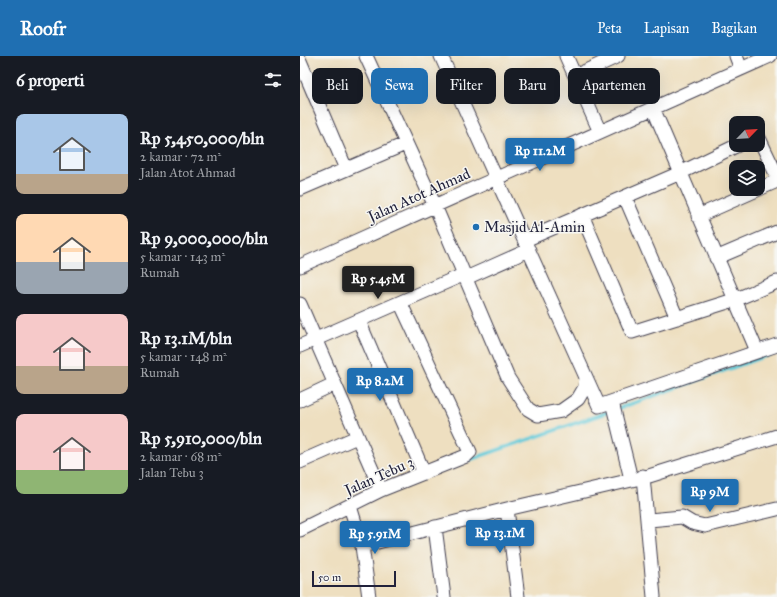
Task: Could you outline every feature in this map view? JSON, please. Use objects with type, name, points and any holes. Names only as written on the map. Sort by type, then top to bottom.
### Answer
[{"type":"street","points":[[366,56],[466,276],[508,378],[528,409],[538,415],[561,412],[578,399],[585,387],[586,377]]},
{"type":"street","points":[[441,56],[495,179],[527,245],[599,406],[777,345]]},
{"type":"street","points":[[566,56],[571,68]]},
{"type":"street","points":[[592,68],[618,56]]},
{"type":"street","points":[[736,56],[741,69]]},
{"type":"street","name":"Jalan Atot Ahmad","points":[[300,266],[770,56]]},
{"type":"street","points":[[300,61],[346,169]]},
{"type":"street","points":[[588,104],[600,132]]},
{"type":"street","points":[[653,108],[757,351]]},
{"type":"street","points":[[302,184],[346,169],[405,144]]},
{"type":"street","points":[[300,346],[466,276],[582,215],[680,173],[729,149]]},
{"type":"street","points":[[765,151],[777,176]]},
{"type":"street","points":[[698,216],[777,181]]},
{"type":"street","points":[[625,197],[677,318]]},
{"type":"street","points":[[582,215],[632,332],[734,300],[777,282]]},
{"type":"street","points":[[716,258],[777,232]]},
{"type":"street","points":[[300,304],[381,490]]},
{"type":"street","name":"Jalan Tebu 3","points":[[300,530],[352,511],[381,490],[466,456],[470,452],[401,304]]},
{"type":"street","points":[[359,321],[424,473]]},
{"type":"street","points":[[300,400],[334,384]]},
{"type":"street","points":[[612,402],[649,520],[654,597]]},
{"type":"street","points":[[362,546],[637,478],[777,436]]},
{"type":"street","points":[[300,462],[357,437]]},
{"type":"street","points":[[507,509],[518,597]]},
{"type":"street","points":[[649,520],[682,517],[692,523],[705,526],[777,509]]},
{"type":"street","points":[[352,511],[362,546],[369,597]]},
{"type":"street","points":[[435,527],[444,597]]},
{"type":"waterway","points":[[617,409],[777,352]]},
{"type":"waterway","points":[[469,460],[611,411]]},
{"type":"place","name":"Masjid Al-Amin","points":[[476,227]]}]
